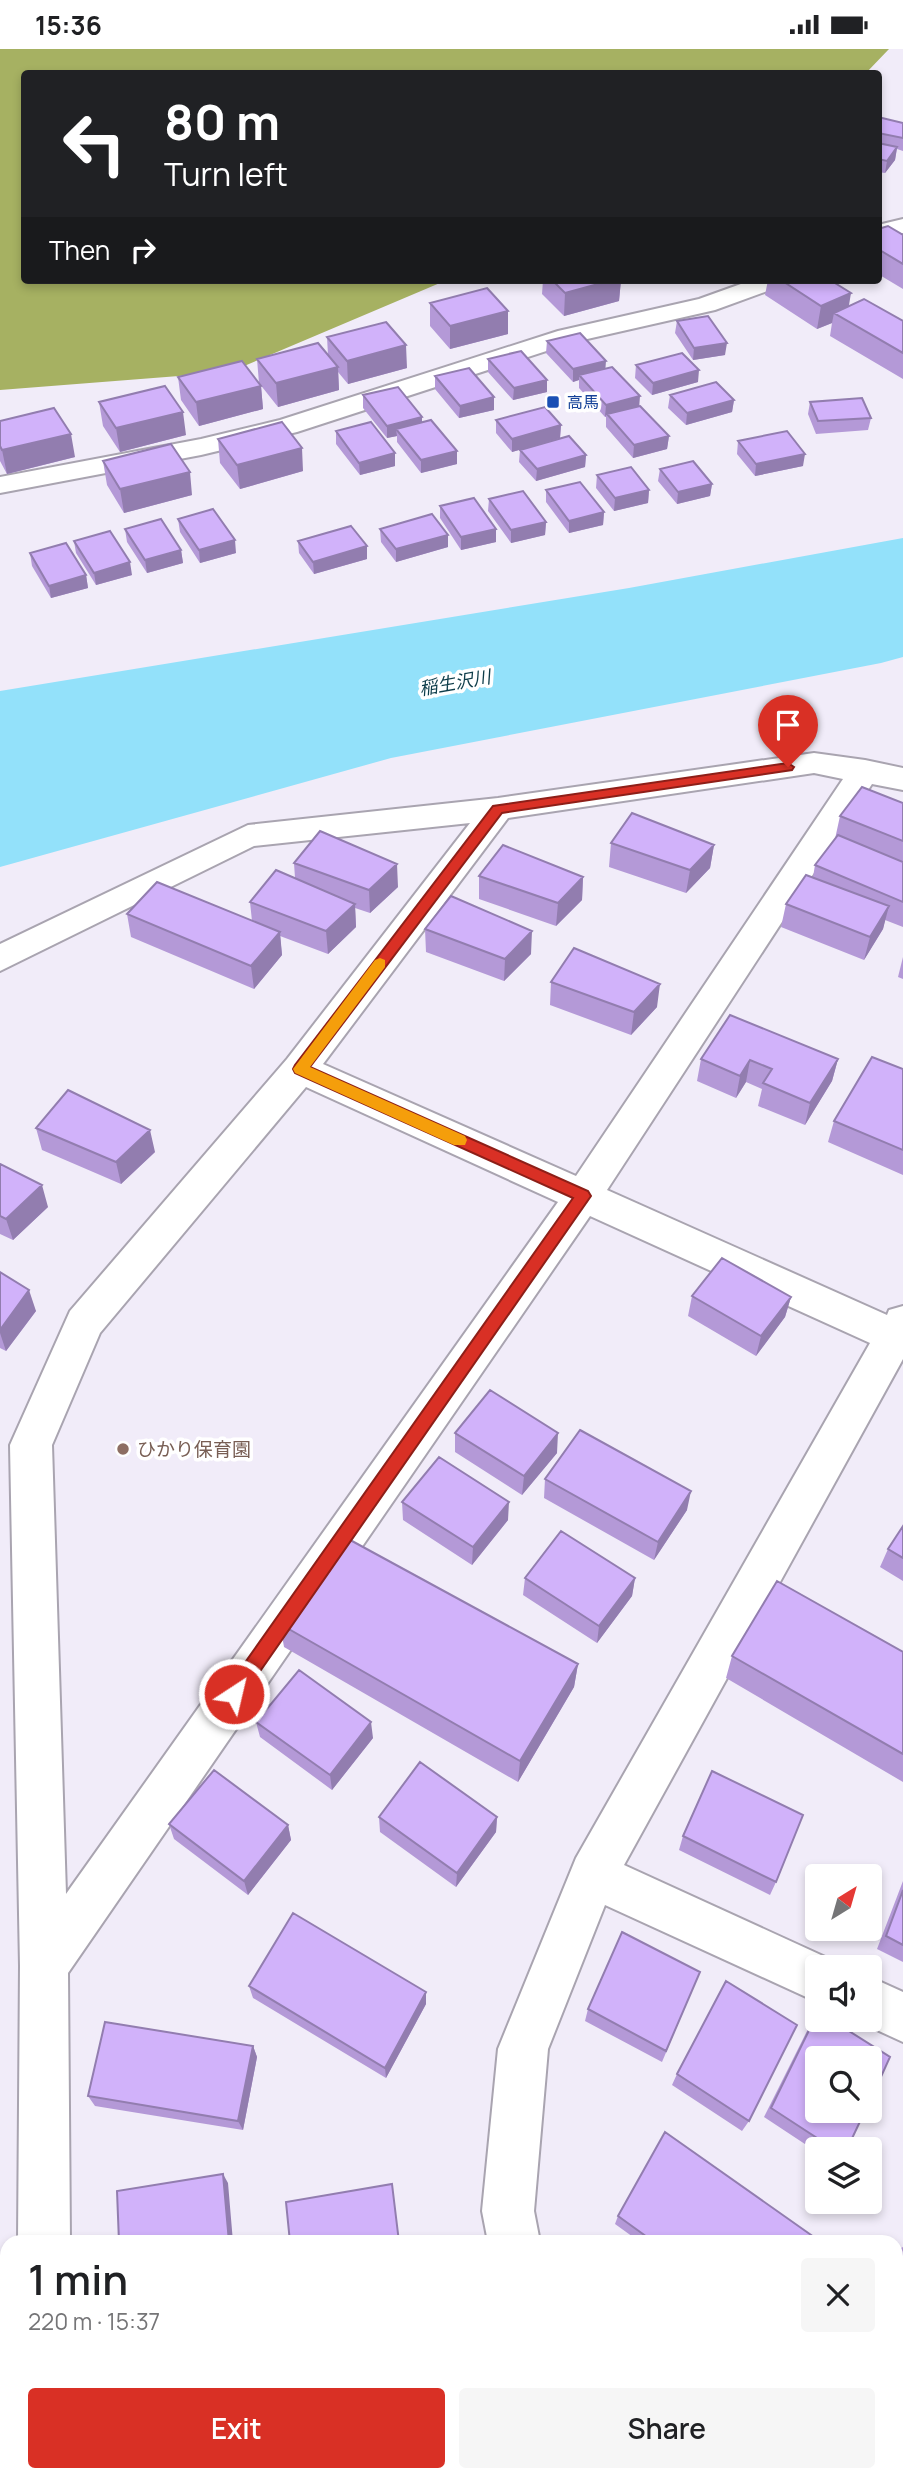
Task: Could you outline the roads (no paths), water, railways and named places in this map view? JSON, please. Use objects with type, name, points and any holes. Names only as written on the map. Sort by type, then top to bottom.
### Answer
[{"type":"street","points":[[882,232],[903,226]]},
{"type":"street","points":[[0,485],[201,447],[288,426],[567,336],[706,306],[764,284]]},
{"type":"street","points":[[0,960],[248,836],[498,809],[814,763],[865,770],[903,779]]},
{"type":"street","points":[[44,1966],[583,1196],[865,770]]},
{"type":"street","points":[[44,2235],[44,1966],[15,1447],[84,1323],[300,1069],[498,809]]},
{"type":"street","points":[[300,1069],[583,1196],[901,1333],[593,1875],[523,2049],[508,2211],[513,2235]]},
{"type":"street","points":[[593,1875],[805,1972]]},
{"type":"street","points":[[882,2007],[903,2017]]},
{"type":"water","name":"稲生沢川","points":[[903,538],[903,657],[391,758],[0,867],[0,691],[629,588]]},
{"type":"place","name":"高馬","points":[[553,402]]},
{"type":"place","name":"ひかり保育園","points":[[123,1449]]}]
